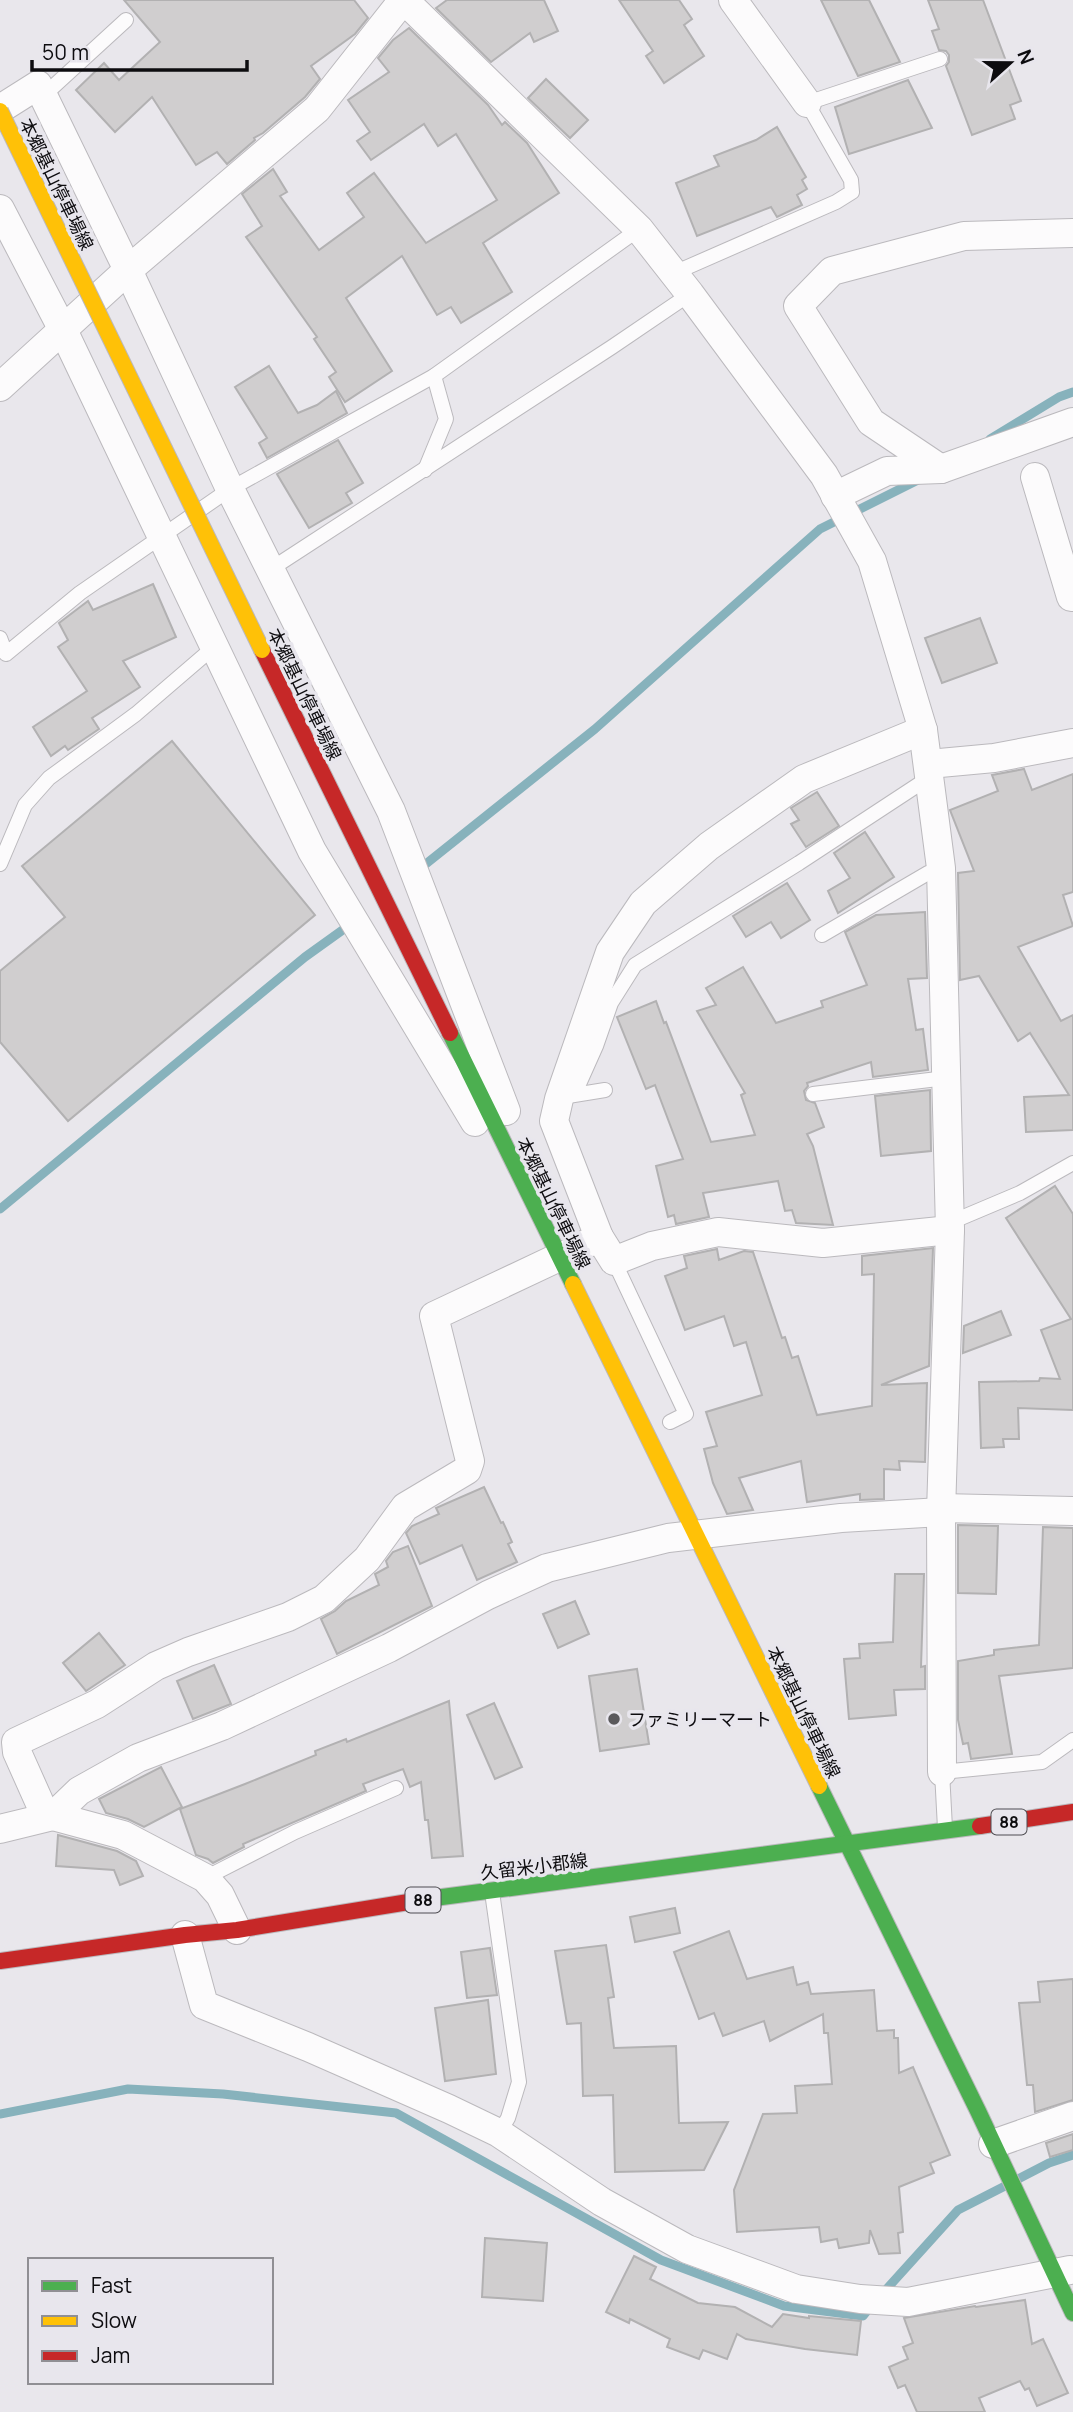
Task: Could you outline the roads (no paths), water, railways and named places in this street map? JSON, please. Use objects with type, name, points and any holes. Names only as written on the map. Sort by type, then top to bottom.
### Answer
[{"type":"main road","name":"本郷基山停車場線","points":[[0,110],[993,2144],[1063,2271],[1073,2313]]},
{"type":"main road","name":"久留米小郡線","points":[[0,1961],[1073,1812]]},
{"type":"street","points":[[0,387],[128,270],[317,109],[404,0],[639,229],[824,475],[872,561],[923,730],[941,868],[950,1227],[941,1510],[942,1772]]},
{"type":"street","points":[[733,0],[807,103]]},
{"type":"street","points":[[0,110],[38,85],[230,489],[391,811],[563,1264]]},
{"type":"street","points":[[0,209],[62,330],[312,851],[563,1264]]},
{"type":"street","points":[[941,469],[871,422],[798,306],[832,271],[858,264],[964,236],[1073,233]]},
{"type":"street","points":[[835,496],[887,471],[941,469],[1073,422]]},
{"type":"street","points":[[1035,477],[1073,597]]},
{"type":"street","points":[[214,647],[271,569]]},
{"type":"street","points":[[923,730],[804,779],[709,846],[643,903],[610,952],[567,1096],[554,1121],[599,1237],[614,1261],[652,1246],[718,1232],[823,1243],[950,1227]]},
{"type":"street","points":[[930,771],[1073,743]]},
{"type":"street","points":[[237,1930],[220,1895],[205,1878],[123,1835],[49,1816],[17,1752],[16,1742],[97,1704],[156,1666],[288,1617],[324,1599],[368,1559],[405,1507],[467,1470],[470,1461],[434,1316],[563,1264],[599,1237]]},
{"type":"street","points":[[0,1829],[49,1816],[79,1791],[138,1758],[222,1726],[389,1648],[488,1595],[547,1568],[667,1538],[841,1518],[941,1510],[1073,1511]]},
{"type":"street","points":[[185,1935],[204,2005],[309,2047],[499,2133],[601,2202],[687,2249],[796,2289],[860,2299],[908,2302],[1063,2271]]},
{"type":"street","points":[[993,2144],[1073,2116]]},
{"type":"lane","points":[[43,96],[126,20]]},
{"type":"lane","points":[[271,569],[612,347],[682,283],[852,192],[851,180],[807,103],[940,59]]},
{"type":"lane","points":[[0,638],[6,654],[80,593],[230,489],[434,376],[639,229]]},
{"type":"lane","points":[[425,470],[446,419],[434,376]]},
{"type":"lane","points":[[0,864],[24,805],[49,778],[136,714],[214,647]]},
{"type":"lane","points":[[567,1096],[596,1045],[611,1003],[635,965],[799,863],[930,771]]},
{"type":"lane","points":[[822,934],[941,868]]},
{"type":"lane","points":[[813,1094],[946,1078]]},
{"type":"lane","points":[[567,1096],[605,1090]]},
{"type":"lane","points":[[950,1227],[1020,1193],[1073,1163]]},
{"type":"lane","points":[[614,1261],[685,1414],[670,1422]]},
{"type":"lane","points":[[946,1831],[942,1772],[1042,1762],[1073,1740]]},
{"type":"lane","points":[[205,1878],[295,1832],[396,1788]]},
{"type":"lane","points":[[491,1891],[519,2082],[508,2118],[499,2133]]},
{"type":"waterway","points":[[990,439],[1059,397],[1073,392]]},
{"type":"waterway","points":[[417,871],[595,729],[820,529],[920,479]]},
{"type":"waterway","points":[[0,1209],[305,957],[351,924]]},
{"type":"waterway","points":[[0,2114],[128,2089],[223,2094],[396,2113],[661,2260],[784,2306],[863,2316],[871,2306]]},
{"type":"waterway","points":[[1020,2178],[1049,2163],[1073,2155]]},
{"type":"waterway","points":[[883,2293],[958,2210],[1005,2186]]},
{"type":"place","name":"ファミリーマート","points":[[614,1719]]}]
